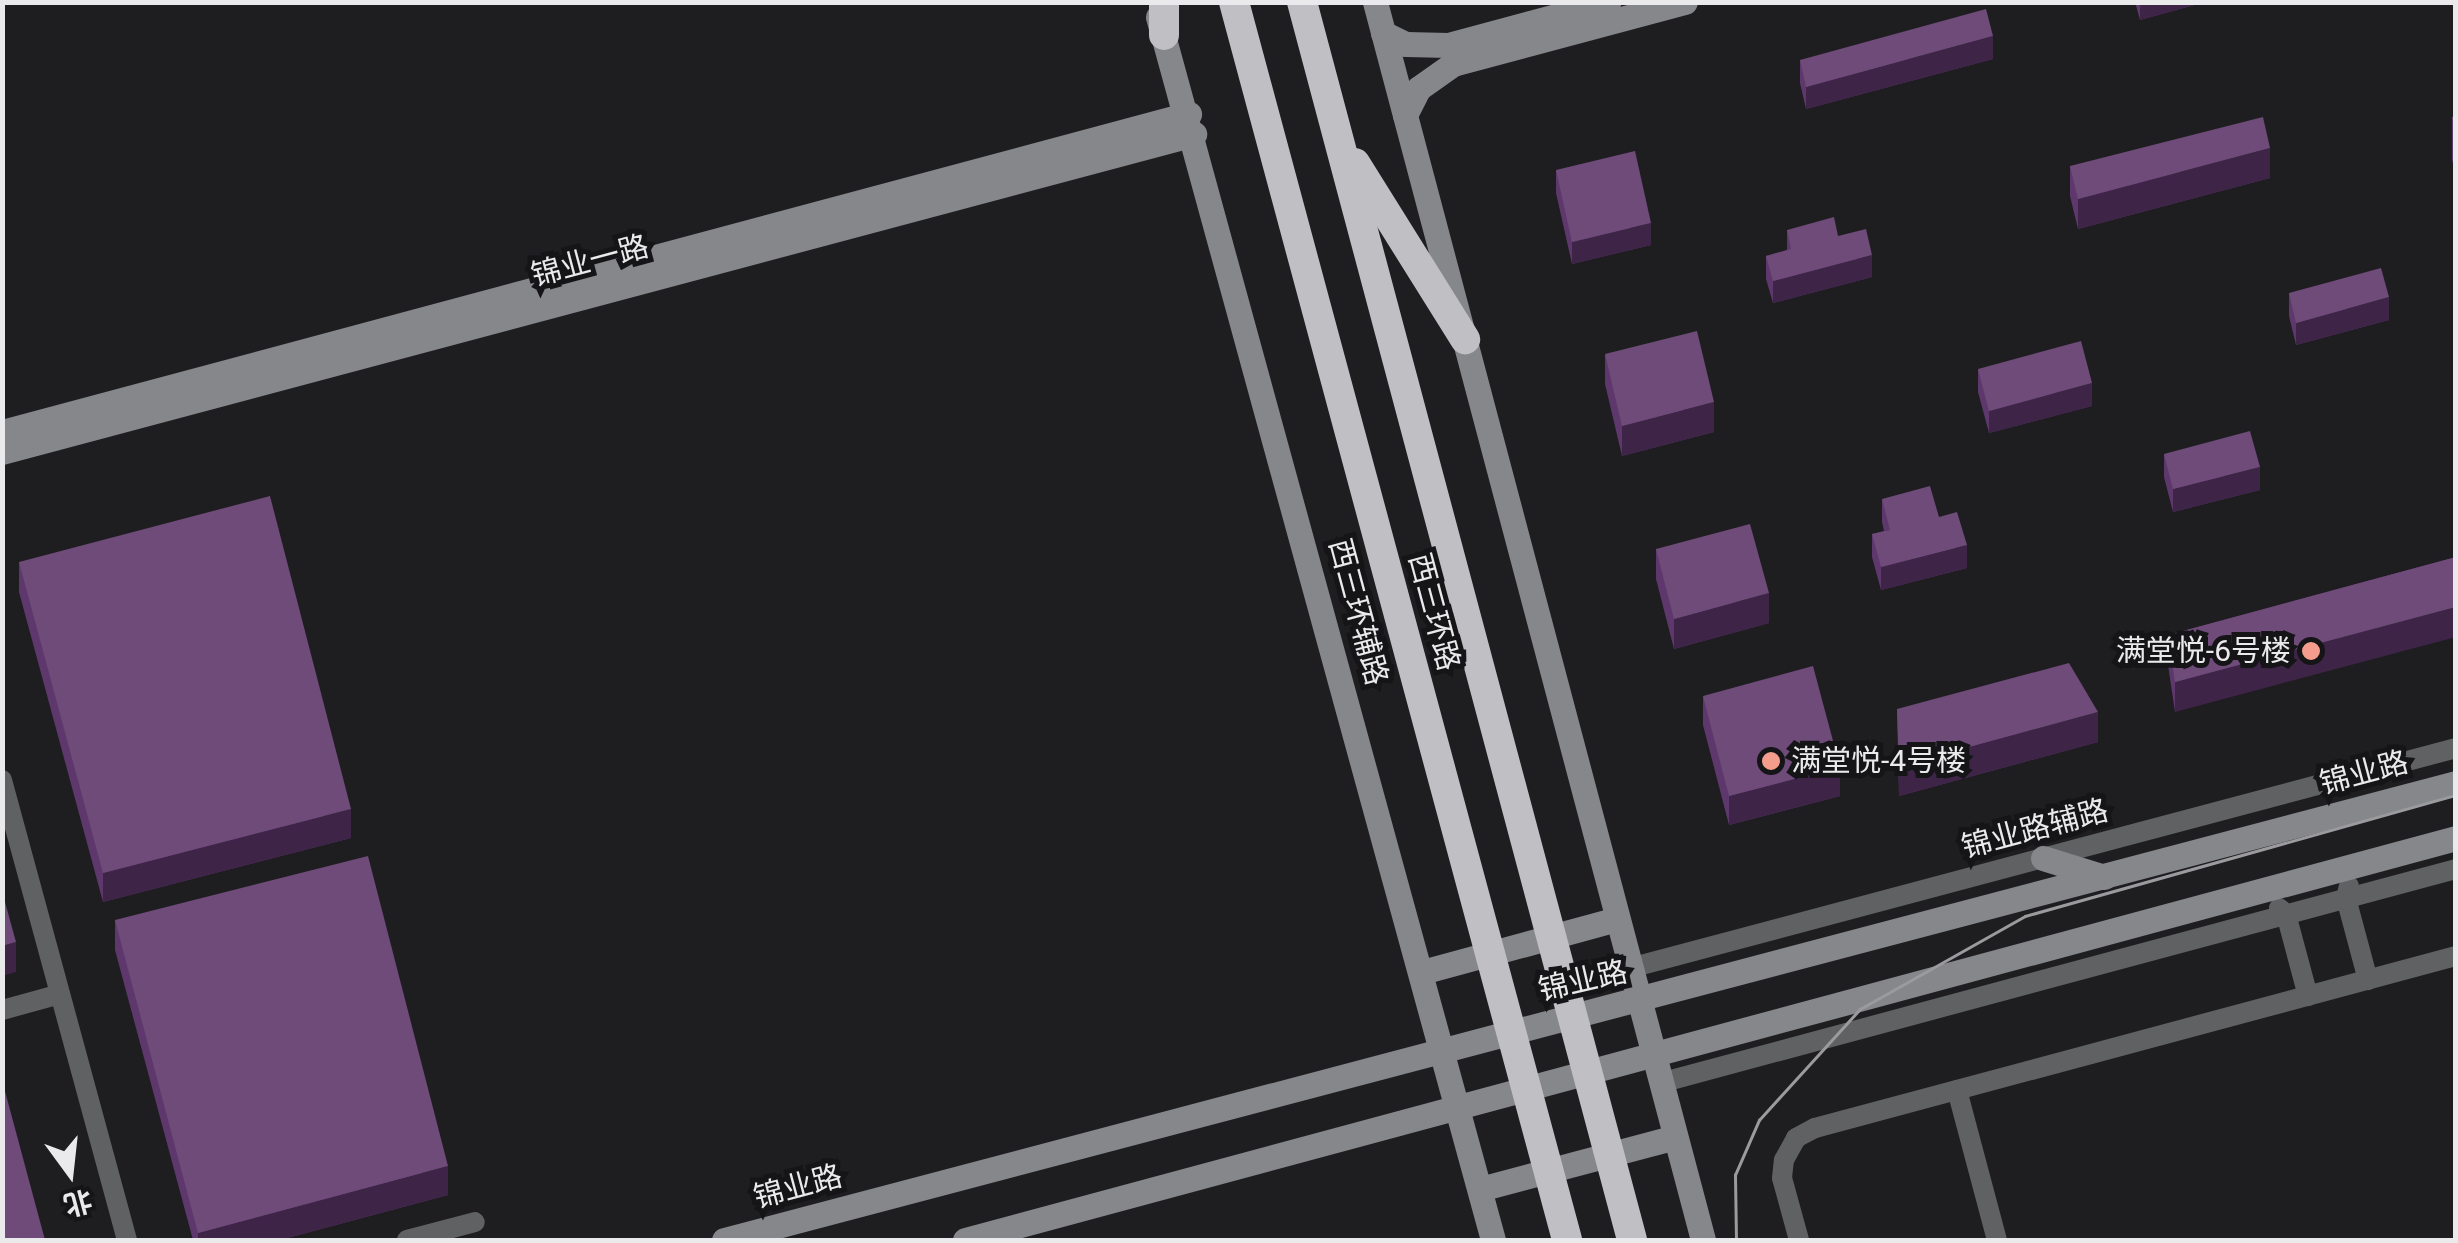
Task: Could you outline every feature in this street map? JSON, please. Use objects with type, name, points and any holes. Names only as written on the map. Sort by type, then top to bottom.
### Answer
[{"type":"highway","points":[[1164,2],[1164,35]]},
{"type":"highway","name":"西三环路","points":[[1234,2],[1566,1240]]},
{"type":"highway","name":"西三环路","points":[[1302,2],[1632,1240]]},
{"type":"highway","points":[[1314,46],[1316,2]]},
{"type":"highway","points":[[1339,136],[1466,338]]},
{"type":"main road","name":"西三环辅路","points":[[1154,2],[1192,124],[1493,1240]]},
{"type":"main road","points":[[1375,2],[1704,1240]]},
{"type":"main road","points":[[1383,33],[1406,44],[1448,45],[1608,2]]},
{"type":"main road","points":[[1405,115],[1418,88],[1454,64],[1686,2]]},
{"type":"main road","name":"锦业一路","points":[[2,432],[1192,124]]},
{"type":"main road","name":"锦业一路","points":[[2,452],[1192,124]]},
{"type":"main road","name":"锦业路","points":[[724,1240],[1442,1047],[1638,1002],[2456,783]]},
{"type":"main road","points":[[965,1240],[2456,838]]},
{"type":"main road","points":[[2044,858],[2104,877]]},
{"type":"main road","points":[[1422,972],[1617,919]]},
{"type":"main road","points":[[1480,1189],[1675,1137]]},
{"type":"street","name":"锦业路辅路","points":[[1630,968],[2456,748]]},
{"type":"street","points":[[2,780],[126,1240]]},
{"type":"street","points":[[2356,865],[2346,898],[2368,980]]},
{"type":"street","points":[[1660,1082],[2456,868]]},
{"type":"street","points":[[2257,892],[2286,914],[2308,996]]},
{"type":"street","points":[[1799,1240],[1782,1178],[1796,1138],[1957,1090],[2456,956]]},
{"type":"street","points":[[2,1010],[60,994]]},
{"type":"street","points":[[1957,1090],[1997,1240]]},
{"type":"street","points":[[407,1240],[475,1222]]},
{"type":"building","points":[[1986,9],[1993,36],[1806,87],[1800,60]]},
{"type":"building","points":[[2263,117],[2270,148],[2078,199],[2070,166]]},
{"type":"building","points":[[1635,151],[1651,223],[1572,242],[1556,170]]},
{"type":"building","points":[[1834,217],[1838,236],[1866,229],[1872,255],[1773,281],[1766,256],[1791,249],[1787,230]]},
{"type":"building","points":[[2381,268],[2389,297],[2296,323],[2289,293]]},
{"type":"building","points":[[1697,331],[1714,402],[1622,426],[1605,354]]},
{"type":"building","points":[[2081,341],[2092,383],[1989,411],[1978,369]]},
{"type":"building","points":[[2250,431],[2260,467],[2173,489],[2164,454]]},
{"type":"building","points":[[1930,486],[1939,517],[1957,512],[1967,545],[1881,567],[1872,534],[1890,530],[1882,499]]},
{"type":"building","points":[[270,496],[351,809],[103,873],[19,562]]},
{"type":"building","points":[[1750,524],[1769,593],[1674,619],[1656,549]]},
{"type":"building","points":[[2456,557],[2456,607],[2175,682],[2168,635]]},
{"type":"building","points":[[2069,663],[2098,712],[1899,766],[1897,709]]},
{"type":"building","name":"满堂悦-4号楼","points":[[1813,666],[1840,767],[1729,796],[1703,696]]},
{"type":"building","points":[[368,856],[448,1166],[198,1233],[115,920]]},
{"type":"building","points":[[2,891],[16,942],[2,946]]},
{"type":"building","points":[[2,1080],[45,1240],[2,1240]]},
{"type":"tram line","points":[[1736,1240],[1735,1175],[1759,1120],[1860,1009],[2025,916],[2456,795]]},
{"type":"place","name":"满堂悦-6号楼","points":[[2311,651]]},
{"type":"place","name":"满堂悦-4号楼","points":[[1771,761]]}]
